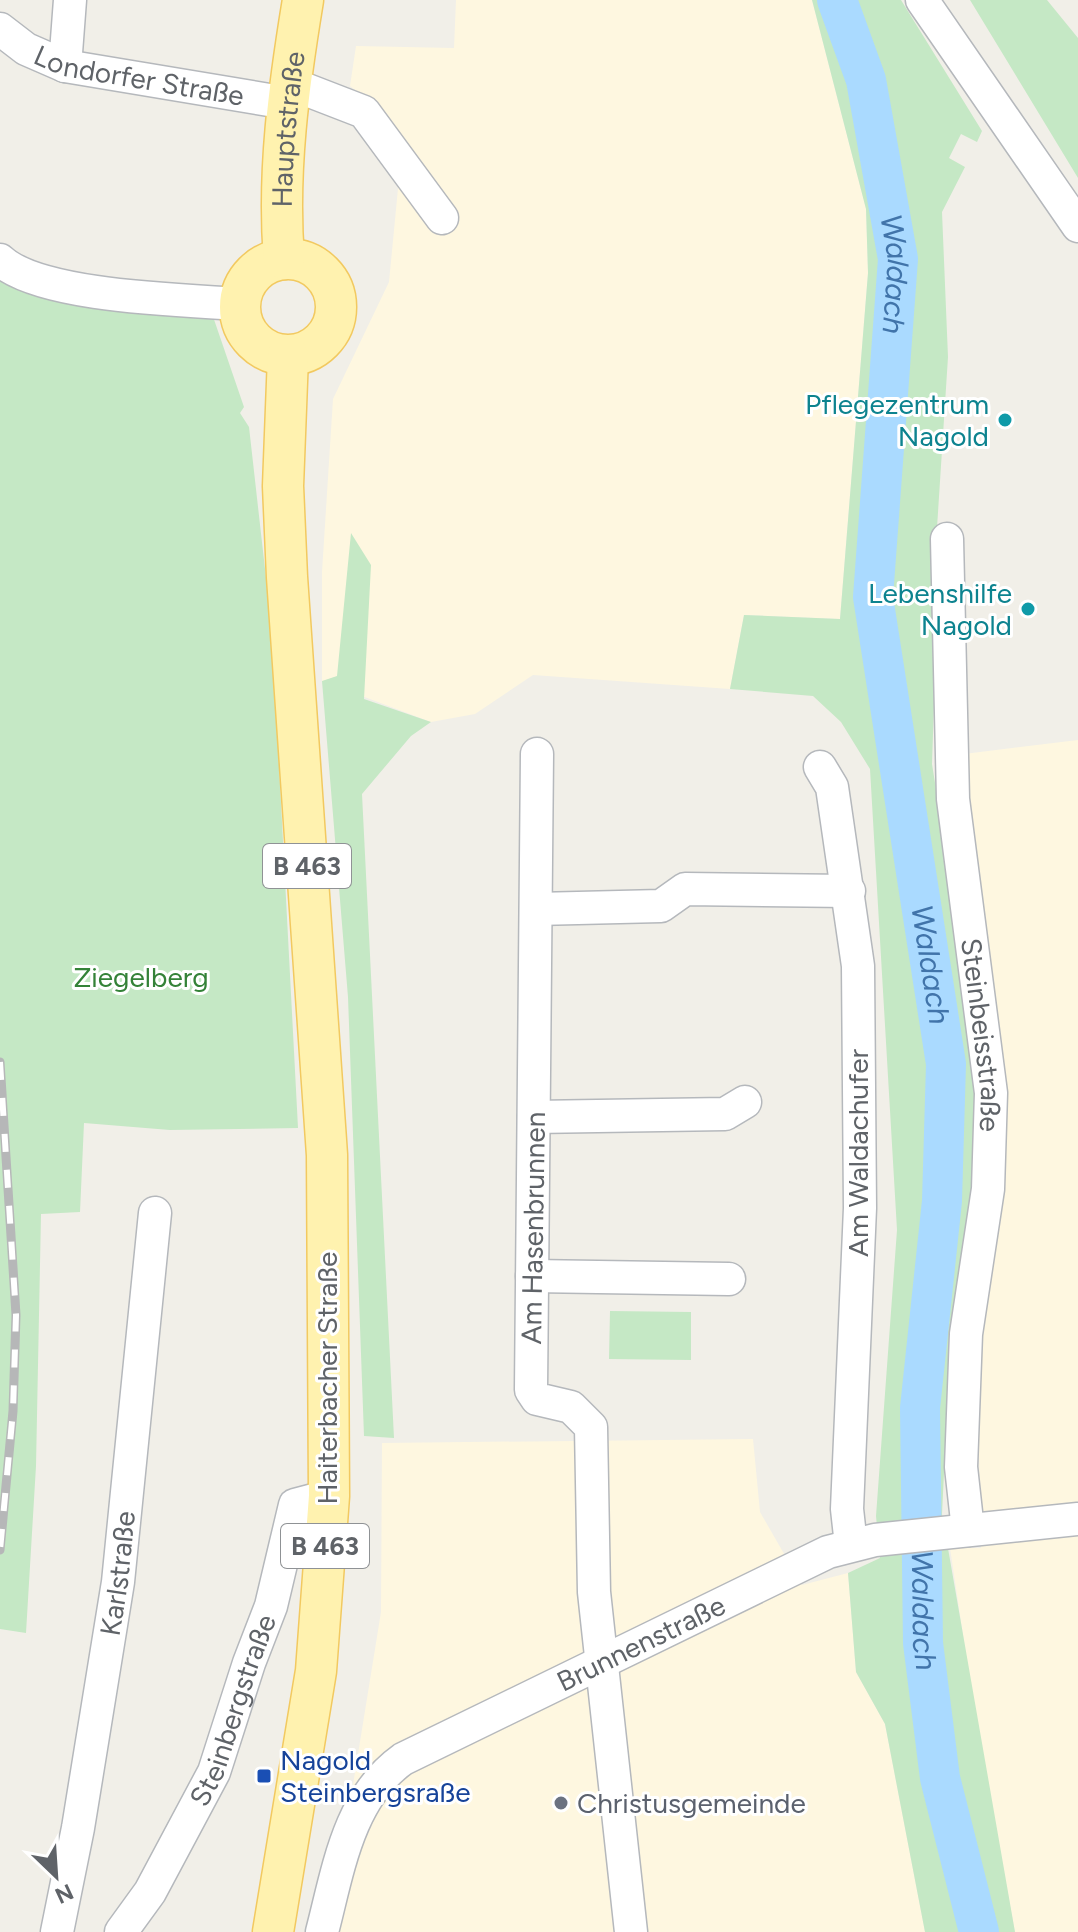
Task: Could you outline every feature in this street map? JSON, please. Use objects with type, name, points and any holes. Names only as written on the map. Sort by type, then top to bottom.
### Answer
[{"type":"main road","name":"Hauptstraße","points":[[284,259],[282,225],[288,93],[303,0]]},
{"type":"main road","points":[[284,259],[300,260],[326,276],[337,305],[328,335],[317,346],[288,356],[258,346],[248,334],[240,304],[249,278],[259,269],[284,259]]},
{"type":"main road","name":"Haiterbacher Straße","points":[[273,1932],[316,1671],[329,1496],[327,1155],[287,577],[283,486],[288,356]]},
{"type":"street","points":[[65,66],[70,0]]},
{"type":"street","points":[[922,0],[1078,226]]},
{"type":"street","name":"Londorfer Straße","points":[[0,29],[26,49],[65,66],[288,93],[364,112],[442,218]]},
{"type":"street","points":[[0,260],[9,268],[49,281],[108,293],[240,304]]},
{"type":"street","name":"Steinbeisstraße","points":[[947,539],[953,799],[991,1093],[988,1189],[966,1334],[961,1467],[954,1532]]},
{"type":"street","name":"Am Hasenbrunnen","points":[[537,754],[531,1390],[537,1399],[571,1407],[591,1427],[594,1592],[601,1665]]},
{"type":"street","name":"Am Waldachufer","points":[[820,767],[832,787],[858,966],[860,1194],[847,1509],[863,1543]]},
{"type":"street","points":[[536,909],[661,906],[685,889],[849,891]]},
{"type":"street","points":[[534,1117],[725,1114],[745,1102]]},
{"type":"street","name":"Karlstraße","points":[[57,1932],[78,1828],[118,1582],[155,1213]]},
{"type":"street","points":[[532,1276],[729,1279]]},
{"type":"street","name":"Steinbergstraße","points":[[121,1932],[150,1892],[214,1772],[271,1606],[295,1505],[329,1496]]},
{"type":"street","name":"Brunnenstraße","points":[[322,1932],[349,1830],[383,1773],[403,1759],[828,1552],[863,1543],[1078,1519]]},
{"type":"street","points":[[601,1665],[631,1932]]},
{"type":"shaded area","points":[[456,0],[812,0],[866,209],[868,273],[840,619],[744,615],[730,689],[533,675],[475,714],[431,722],[322,681],[322,572],[333,399],[389,282],[402,147],[387,115],[350,86],[356,46],[454,48]]},
{"type":"shaded area","points":[[1078,740],[1078,1932],[1015,1932],[974,1709],[950,1548],[981,1548],[964,754]]},
{"type":"shaded area","points":[[753,1439],[760,1512],[802,1585],[848,1573],[856,1672],[885,1724],[925,1932],[312,1932],[352,1791],[381,1612],[382,1443]]},
{"type":"green space","points":[[812,0],[901,0],[982,131],[977,142],[961,134],[949,158],[965,167],[942,212],[948,357],[933,590],[936,644],[932,764],[965,971],[976,1090],[973,1205],[947,1411],[942,1514],[1015,1932],[925,1932],[885,1724],[856,1672],[848,1573],[880,1558],[876,1516],[897,1230],[870,769],[841,722],[813,696],[730,689],[744,615],[840,619],[868,273],[866,209]]},
{"type":"green space","points":[[970,0],[1047,0],[1078,38],[1078,178]]},
{"type":"green space","name":"Ziegelberg","points":[[0,260],[208,302],[244,407],[240,413],[249,427],[272,631],[298,1128],[170,1130],[84,1123],[80,1212],[41,1214],[36,1466],[26,1633],[0,1629]]},
{"type":"green space","points":[[351,533],[371,565],[364,699],[431,722],[411,736],[362,794],[394,1438],[364,1436],[348,997],[322,681],[337,676]]},
{"type":"green space","points":[[610,1311],[691,1312],[691,1360],[609,1359]]},
{"type":"waterway","name":"Waldach","points":[[837,0],[866,80],[898,259],[873,597],[946,1064],[942,1201],[920,1408],[923,1643],[940,1778],[979,1932]]},
{"type":"railway","points":[[0,1062],[16,1315],[13,1411],[0,1550]]},
{"type":"place","name":"Pflegezentrum Nagold","points":[[1005,420]]},
{"type":"place","name":"Lebenshilfe Nagold","points":[[1028,609]]},
{"type":"place","name":"Nagold Steinbergsraße","points":[[264,1776]]},
{"type":"place","name":"Christusgemeinde","points":[[561,1803]]}]
